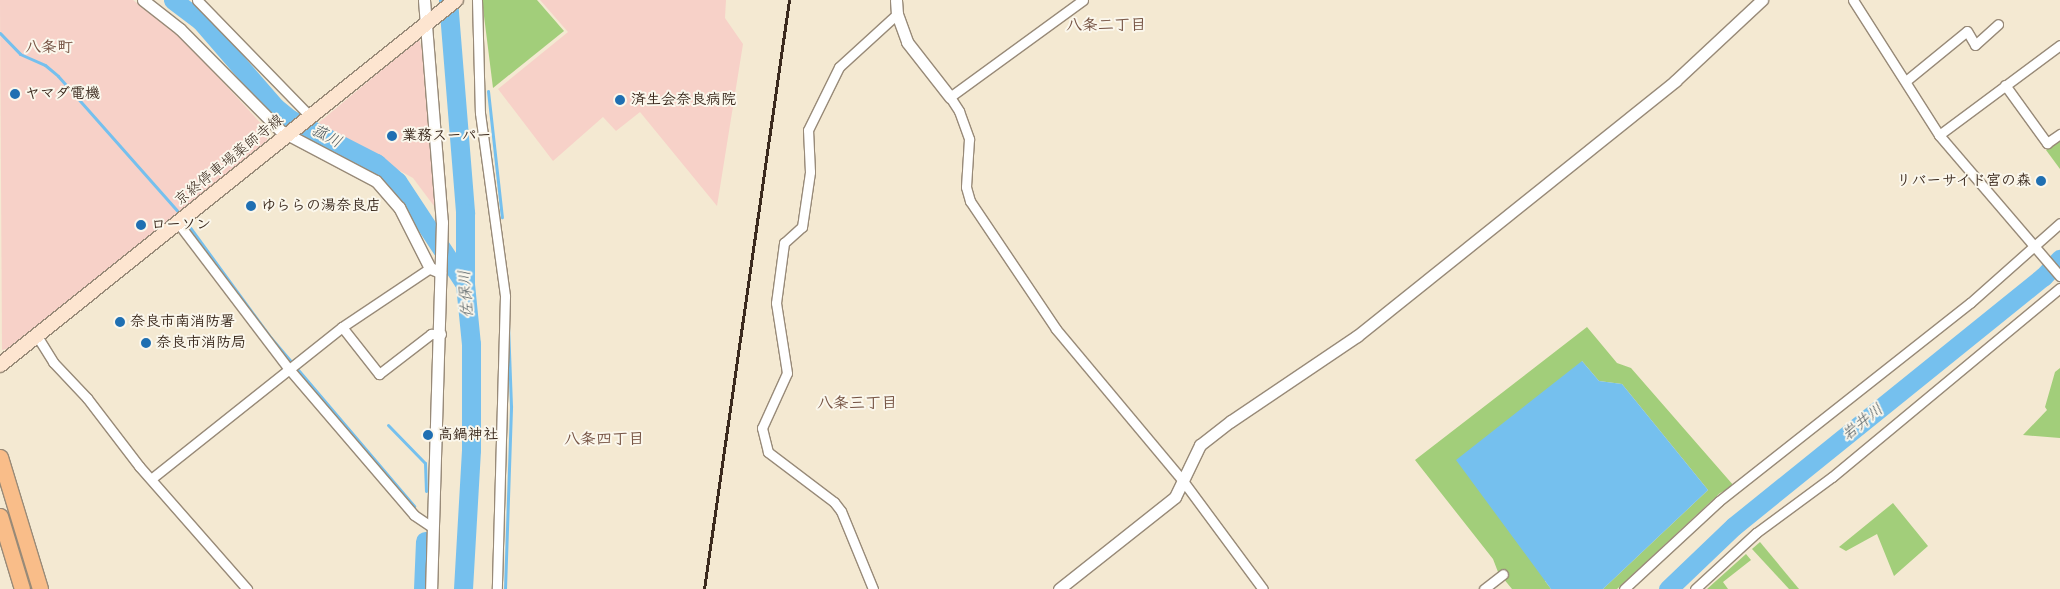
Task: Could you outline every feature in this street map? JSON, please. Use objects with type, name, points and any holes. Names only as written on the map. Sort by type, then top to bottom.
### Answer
[{"type":"highway","points":[[0,457],[40,589]]},
{"type":"highway","points":[[0,516],[22,589]]},
{"type":"main road","name":"京終停車場薬師寺線","points":[[0,365],[456,0]]},
{"type":"street","points":[[143,0],[180,28],[281,131],[290,132],[376,181],[399,207],[435,270]]},
{"type":"street","points":[[197,0],[308,117]]},
{"type":"street","points":[[424,0],[428,21],[442,222],[435,270],[441,334],[431,589]]},
{"type":"street","points":[[477,0],[480,113],[505,296],[497,589]]},
{"type":"street","points":[[896,0],[897,14],[907,42],[950,97],[959,112],[969,140],[966,187],[970,201],[984,226],[1059,332],[1183,481],[1263,589]]},
{"type":"street","points":[[950,97],[1082,0]]},
{"type":"street","points":[[1059,589],[1174,496],[1200,445],[1230,421],[1357,336],[1675,81],[1762,0]]},
{"type":"street","points":[[1854,0],[1907,80],[1939,135],[2060,276]]},
{"type":"street","points":[[873,589],[841,512],[834,502],[768,452],[762,428],[787,373],[776,303],[784,243],[802,227],[810,172],[808,130],[839,67],[897,14]]},
{"type":"street","points":[[1907,80],[1967,31],[1974,45],[1998,24]]},
{"type":"street","points":[[1939,135],[2060,46]]},
{"type":"street","points":[[2005,86],[2047,143],[2060,134]]},
{"type":"street","points":[[178,223],[289,369],[414,515],[432,527]]},
{"type":"street","points":[[1624,589],[1719,501],[2036,250],[2060,224]]},
{"type":"street","points":[[151,479],[342,327],[435,270]]},
{"type":"street","points":[[1695,589],[1756,533],[1832,477],[2060,288]]},
{"type":"street","points":[[342,327],[380,374],[431,334],[441,334]]},
{"type":"street","points":[[37,336],[53,362],[87,398],[151,479],[247,589]]},
{"type":"street","points":[[1484,589],[1503,574]]},
{"type":"shaded area","points":[[0,0],[133,0],[185,41],[267,130],[267,141],[10,348],[2,350]]},
{"type":"shaded area","name":"済生会奈良病院","points":[[540,0],[726,0],[725,18],[743,44],[717,206],[640,112],[616,131],[603,117],[553,161],[498,89],[568,32]]},
{"type":"shaded area","points":[[419,39],[427,68],[437,210],[413,178],[316,125]]},
{"type":"green space","points":[[482,0],[537,0],[564,31],[493,88]]},
{"type":"green space","points":[[2060,140],[2060,169],[2046,150]]},
{"type":"green space","points":[[1587,327],[1617,363],[1631,368],[1734,486],[1720,493],[1617,589],[1603,589],[1708,490],[1622,384],[1599,381],[1582,361],[1545,581],[1551,589],[1512,589],[1498,572],[1493,559],[1415,460]]},
{"type":"green space","points":[[2060,368],[2060,438],[2023,435],[2047,410],[2045,407],[2055,372]]},
{"type":"green space","points":[[1893,503],[1928,546],[1894,576],[1877,534],[1846,551],[1839,547]]},
{"type":"green space","points":[[1760,542],[1799,589],[1789,589],[1752,549]]},
{"type":"green space","points":[[1746,554],[1751,560],[1723,582],[1728,589],[1707,589]]},
{"type":"water","points":[[1582,361],[1599,381],[1622,384],[1708,490],[1603,589],[1551,589],[1456,460]]},
{"type":"waterway","name":"菰川","points":[[173,0],[200,20],[275,107],[290,119],[376,163],[397,181],[465,284]]},
{"type":"waterway","name":"佐保川","points":[[448,0],[465,213],[465,284],[471,344],[471,450],[463,589]]},
{"type":"waterway","points":[[0,33],[20,54],[45,65],[58,76],[181,215]]},
{"type":"waterway","points":[[488,91],[502,217]]},
{"type":"waterway","points":[[186,222],[271,338],[414,506]]},
{"type":"waterway","name":"岩井川","points":[[1668,589],[1734,526],[2043,277],[2060,259]]},
{"type":"waterway","points":[[505,589],[511,406],[508,323]]},
{"type":"waterway","points":[[388,425],[425,463],[426,491]]},
{"type":"waterway","points":[[423,589],[425,541]]},
{"type":"railway","points":[[704,589],[789,0]]},
{"type":"place","name":"ヤマダ電機","points":[[15,94]]},
{"type":"place","name":"済生会奈良病院","points":[[620,100]]},
{"type":"place","name":"業務スーパー","points":[[392,136]]},
{"type":"place","name":"リバーサイド宮の森","points":[[2041,181]]},
{"type":"place","name":"ゆららの湯奈良店","points":[[251,206]]},
{"type":"place","name":"ローソン","points":[[141,225]]},
{"type":"place","name":"奈良市南消防署","points":[[120,322]]},
{"type":"place","name":"奈良市消防局","points":[[146,343]]},
{"type":"place","name":"高鍋神社","points":[[428,435]]},
{"type":"district","name":"八条二丁目","points":[[1106,26]]},
{"type":"district","name":"八条町","points":[[49,48]]},
{"type":"district","name":"八条三丁目","points":[[857,404]]},
{"type":"district","name":"八条四丁目","points":[[604,440]]}]
